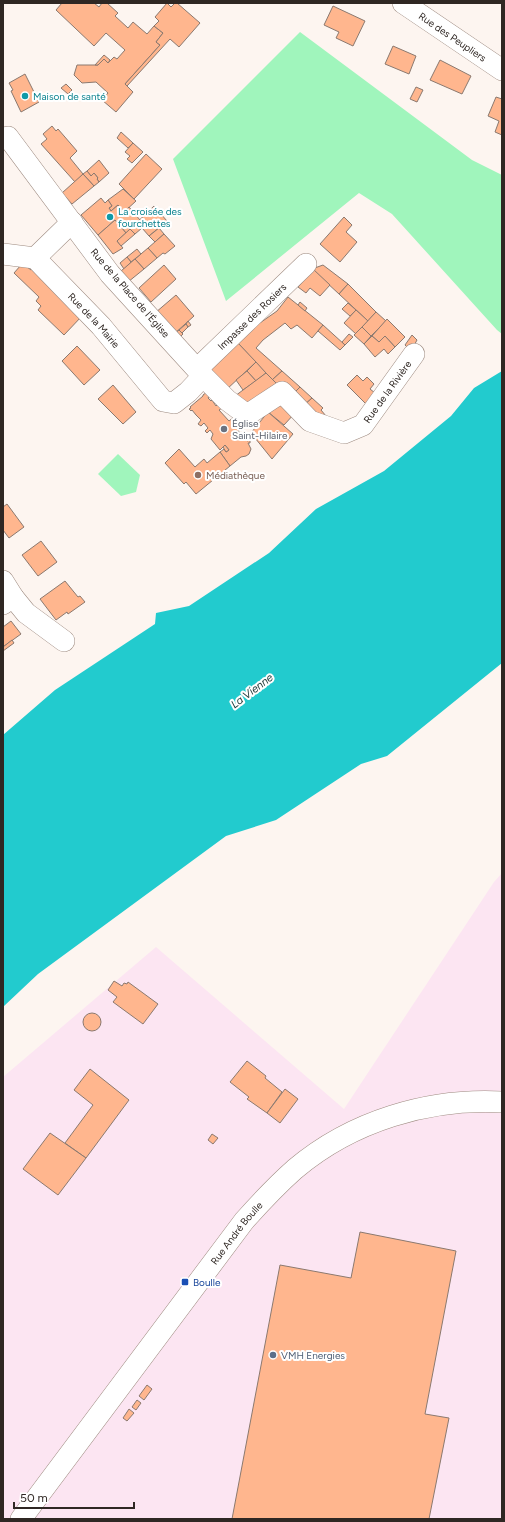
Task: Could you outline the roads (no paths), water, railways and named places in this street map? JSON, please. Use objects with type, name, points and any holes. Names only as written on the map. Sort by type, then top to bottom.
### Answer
[{"type":"street","name":"Rue des Peupliers","points":[[403,3],[502,70]]},
{"type":"street","name":"Rue de la Place de l'Église","points":[[5,135],[110,274],[200,373]]},
{"type":"street","points":[[3,254],[34,258],[72,222]]},
{"type":"street","name":"Rue de la Mairie","points":[[34,258],[101,326],[164,401],[174,403],[188,392],[200,373]]},
{"type":"street","name":"Impasse des Rosiers","points":[[200,373],[306,264]]},
{"type":"street","name":"Rue de la Rivière","points":[[200,373],[227,400],[248,415],[282,392],[310,421],[344,433],[363,425],[414,354]]},
{"type":"street","points":[[6,594],[26,612],[64,641]]},
{"type":"street","name":"Rue André Boulle","points":[[21,1519],[244,1221],[270,1192],[296,1169],[334,1142],[371,1124],[407,1112],[443,1104],[482,1101],[502,1102]]},
{"type":"water","name":"La Vienne","points":[[502,371],[502,663],[387,756],[361,764],[276,820],[226,836],[38,974],[3,1007],[3,735],[55,690],[155,624],[156,613],[189,606],[269,553],[316,509],[384,471],[451,416],[474,388]]},
{"type":"place","name":"Maison de santé","points":[[25,96]]},
{"type":"place","name":"La croisée des fourchettes","points":[[110,217]]},
{"type":"place","name":"Église Saint-Hilaire","points":[[224,429]]},
{"type":"place","name":"Médiathèque","points":[[198,475]]},
{"type":"place","name":"Boulle","points":[[185,1282]]},
{"type":"place","name":"VMH Energies","points":[[273,1355]]}]
